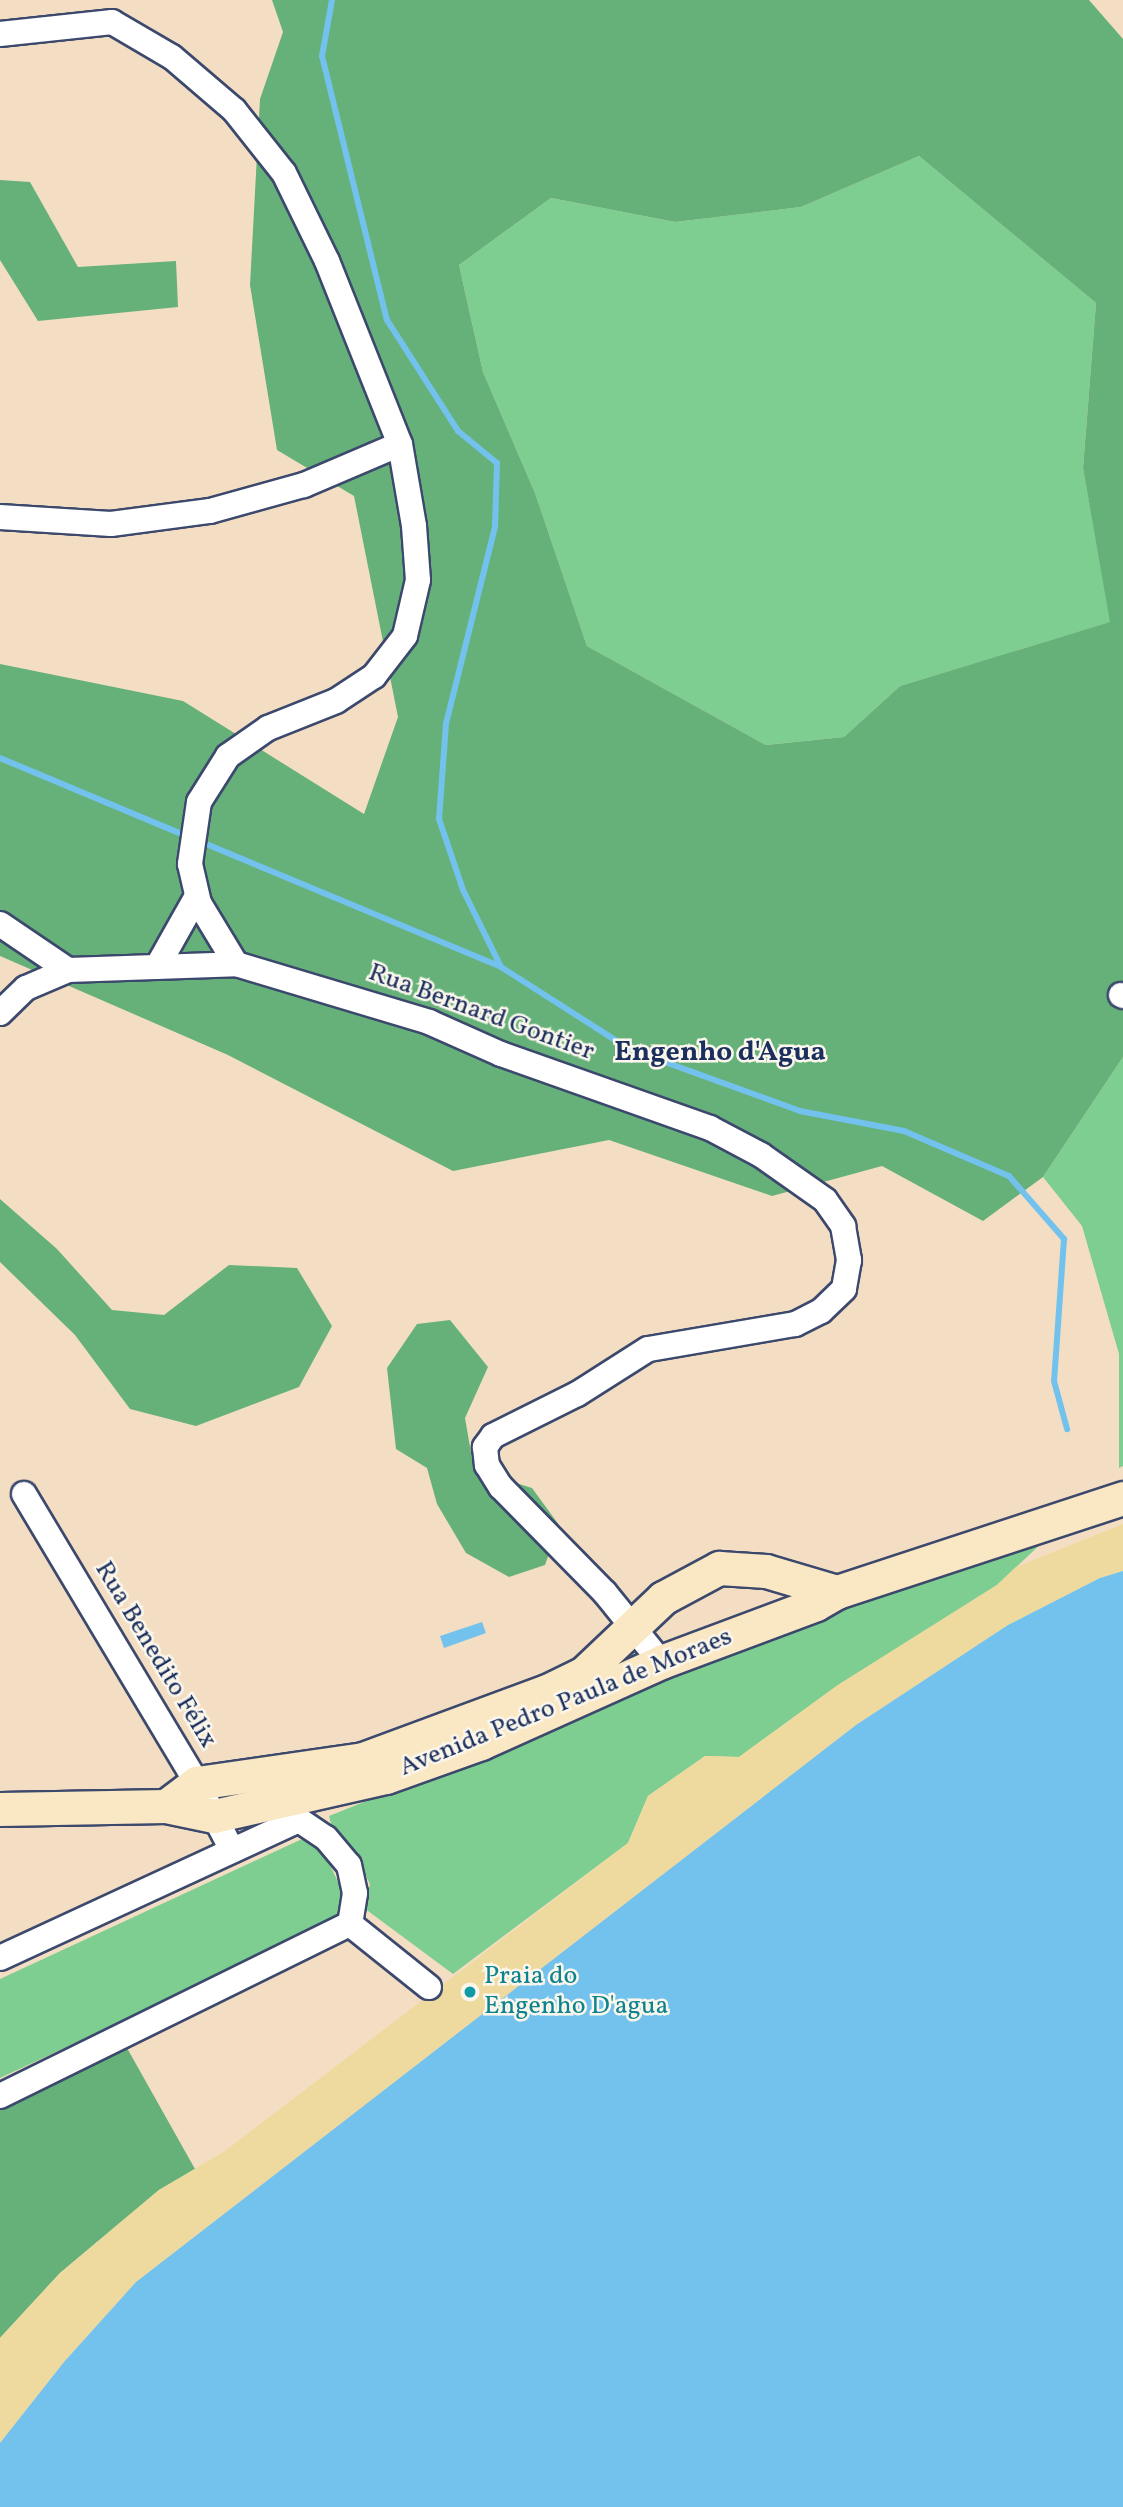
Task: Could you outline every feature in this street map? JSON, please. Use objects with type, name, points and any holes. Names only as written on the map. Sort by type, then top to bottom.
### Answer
[{"type":"main road","name":"Avenida Pedro Paula de Moraes","points":[[0,1809],[166,1806],[214,1816],[302,1809],[481,1743],[661,1662],[816,1604],[837,1592],[1123,1498]]},
{"type":"main road","name":"Avenida Pedro Paula de Moraes","points":[[166,1806],[197,1783],[363,1759],[495,1712],[584,1673],[663,1598],[719,1568],[766,1571],[837,1592]]},
{"type":"main road","points":[[766,1571],[771,1619]]},
{"type":"street","points":[[0,34],[107,11],[172,57],[234,110],[284,173],[327,261],[400,444],[414,526],[418,580],[405,636],[374,677],[337,701],[268,728],[228,756],[199,802],[191,837],[190,864],[197,896],[236,964]]},
{"type":"street","points":[[0,517],[111,524],[210,510],[304,485],[400,444]]},
{"type":"street","points":[[157,967],[197,896]]},
{"type":"street","points":[[0,924],[68,970]]},
{"type":"street","name":"Rua Bernard Gontier","points":[[68,970],[236,964],[429,1023],[501,1054],[710,1128],[761,1155],[825,1200],[843,1226],[849,1260],[844,1289],[821,1311],[795,1324],[648,1349],[577,1394],[493,1436],[485,1447],[487,1465],[501,1487],[635,1627],[661,1662]]},
{"type":"street","points":[[0,1013],[26,988],[68,970]]},
{"type":"street","name":"Rua Benedito Félix","points":[[24,1494],[197,1783],[232,1850]]},
{"type":"street","points":[[0,1958],[232,1850],[302,1809],[349,1865],[355,1893],[350,1924]]},
{"type":"street","points":[[350,1924],[429,1987]]},
{"type":"street","points":[[0,2096],[350,1924]]},
{"type":"green space","points":[[272,0],[1089,0],[1123,39],[1123,1057],[1043,1177],[983,1221],[882,1166],[772,1196],[609,1140],[453,1171],[228,1055],[0,956],[0,664],[183,701],[364,814],[398,717],[354,496],[277,450],[250,285],[260,99],[283,32]],"holes":[[[919,156],[1096,303],[1083,468],[1110,622],[900,686],[844,737],[766,745],[587,646],[535,493],[483,372],[459,265],[551,198],[675,222],[801,207]]]},
{"type":"green space","points":[[919,156],[1096,303],[1083,468],[1111,622],[900,686],[844,737],[766,745],[587,646],[535,493],[483,372],[459,265],[551,198],[675,222],[801,207]]},
{"type":"green space","points":[[0,180],[30,182],[78,267],[176,261],[178,307],[38,321],[0,260]]},
{"type":"green space","points":[[1123,1057],[1123,1466],[1119,1468],[1119,1354],[1082,1226],[1043,1177]]},
{"type":"green space","points":[[0,1199],[57,1249],[112,1310],[164,1315],[229,1265],[297,1268],[332,1326],[299,1387],[196,1426],[130,1409],[75,1335],[0,1262]]},
{"type":"green space","points":[[450,1320],[488,1367],[465,1418],[474,1470],[532,1488],[559,1525],[545,1565],[509,1577],[466,1553],[437,1504],[427,1468],[396,1449],[387,1368],[417,1324]]},
{"type":"green space","points":[[1042,1530],[1046,1539],[997,1585],[838,1685],[739,1757],[705,1756],[648,1796],[628,1843],[453,1974],[364,1908],[370,1884],[350,1846],[334,1835],[329,1816]]},
{"type":"green space","points":[[315,1833],[353,1914],[0,2078],[0,1979]]},
{"type":"green space","points":[[127,2048],[195,2169],[159,2190],[60,2273],[0,2338],[0,2109]]},
{"type":"sand","name":"Praia do Engenho D'agua","points":[[1123,1524],[1123,1571],[1100,1578],[1008,1625],[856,1725],[136,2282],[64,2362],[0,2443],[0,2338],[60,2273],[159,2190],[225,2151],[628,1843],[648,1796],[705,1756],[739,1757],[838,1685],[997,1585],[1016,1567]]},
{"type":"water","points":[[1123,1571],[1123,2507],[0,2507],[0,2443],[64,2362],[136,2282],[856,1725],[1008,1625],[1100,1578]]},
{"type":"water","points":[[482,1622],[486,1633],[444,1648],[440,1636]]},
{"type":"waterway","points":[[332,0],[322,56],[387,320],[458,431],[497,463],[495,527],[446,724],[439,819],[463,890],[501,967],[629,1049],[800,1111],[904,1131],[1009,1176],[1064,1239],[1054,1381],[1067,1429]]},
{"type":"waterway","points":[[0,758],[189,837]]},
{"type":"waterway","points":[[199,841],[501,967]]},
{"type":"place","name":"Praia do Engenho D'agua","points":[[470,1992]]},
{"type":"district","name":"Engenho d'Agua","points":[[720,1053]]}]
